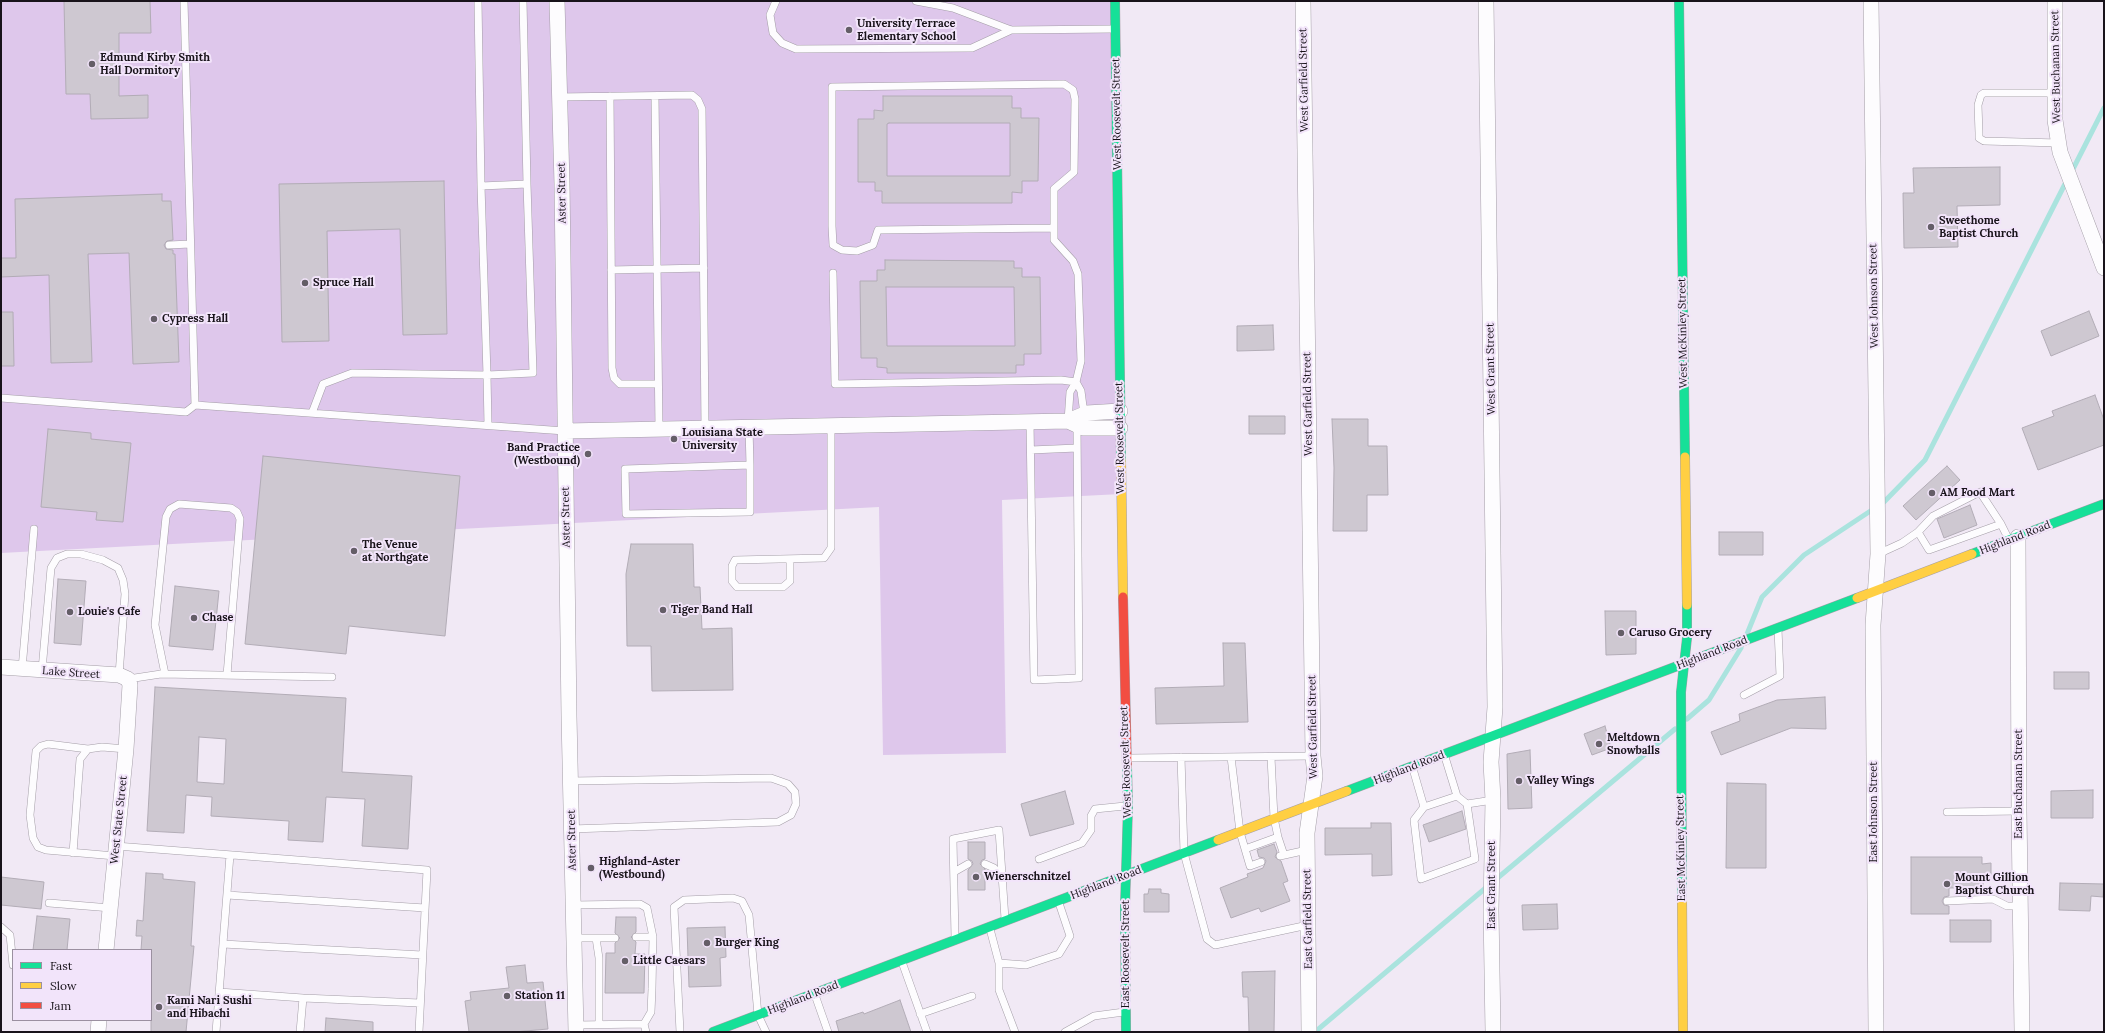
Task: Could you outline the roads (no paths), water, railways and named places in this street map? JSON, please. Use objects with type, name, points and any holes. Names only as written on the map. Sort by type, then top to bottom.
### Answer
[{"type":"street","name":"Aster Street","points":[[557,1],[570,781],[576,1028]]},
{"type":"street","name":"West Roosevelt Street","points":[[1115,1],[1120,428],[1128,806],[1126,875]]},
{"type":"street","name":"West Garfield Street","points":[[1303,1],[1313,756],[1315,776],[1310,806]]},
{"type":"street","name":"West Grant Street","points":[[1486,1],[1495,707],[1492,737]]},
{"type":"street","name":"West McKinley Street","points":[[1679,1],[1687,638],[1684,664]]},
{"type":"street","name":"West Johnson Street","points":[[1870,1],[1878,554],[1876,591]]},
{"type":"street","name":"West Buchanan Street","points":[[2055,1],[2055,120],[2059,144],[2063,162],[2104,268]]},
{"type":"street","points":[[565,431],[1030,422],[1076,420],[1120,411]]},
{"type":"street","points":[[1076,420],[1083,428],[1120,428]]},
{"type":"street","name":"Highland Road","points":[[713,1032],[1876,591],[1932,560],[2013,539],[2104,504]]},
{"type":"street","name":"East Buchanan Street","points":[[2013,539],[2022,1032]]},
{"type":"street","name":"East Johnson Street","points":[[1876,591],[1873,633],[1876,1032]]},
{"type":"street","name":"East McKinley Street","points":[[1683,1032],[1681,697],[1684,664]]},
{"type":"street","name":"Lake Street","points":[[1,667],[42,670],[125,682]]},
{"type":"street","name":"West State Street","points":[[106,949],[126,749],[125,682]]},
{"type":"street","name":"East Grant Street","points":[[1492,737],[1491,762],[1493,800],[1491,851],[1493,1032]]},
{"type":"street","name":"East Garfield Street","points":[[1309,1032],[1307,850],[1310,806]]},
{"type":"street","name":"East Roosevelt Street","points":[[1126,875],[1126,1032]]},
{"type":"street","points":[[98,1032],[99,1021]]},
{"type":"lane","points":[[184,1],[195,405]]},
{"type":"lane","points":[[478,1],[481,186],[488,425]]},
{"type":"lane","points":[[312,413],[323,384],[352,373],[487,375],[533,373],[523,1]]},
{"type":"lane","points":[[776,1],[770,15],[772,32],[782,43],[796,49],[972,48],[1011,30]]},
{"type":"lane","points":[[916,1],[953,8],[1011,30],[1116,29]]},
{"type":"lane","points":[[1030,422],[1034,680],[1079,678],[1077,448],[1076,420],[1070,392],[1076,382],[1081,361],[1078,274],[1073,261],[1054,240],[1054,228],[1054,189],[1074,172],[1075,100],[1073,90],[1064,84],[832,87],[833,245],[842,250],[857,251],[873,245],[878,230],[1054,228]]},
{"type":"lane","points":[[2055,93],[1984,93],[1981,95],[1978,105],[1979,138],[1984,141],[2059,144]]},
{"type":"lane","points":[[559,97],[692,95],[698,100],[702,109],[705,428]]},
{"type":"lane","points":[[610,96],[612,368],[614,378],[620,384],[658,384]]},
{"type":"lane","points":[[655,96],[659,429]]},
{"type":"lane","points":[[481,186],[527,184]]},
{"type":"lane","points":[[169,245],[190,244]]},
{"type":"lane","points":[[611,270],[704,268]]},
{"type":"lane","points":[[833,273],[835,384],[1061,380],[1076,382]]},
{"type":"lane","points":[[1076,382],[1081,391],[1076,420]]},
{"type":"lane","points":[[1,398],[80,402],[186,412],[195,405],[565,431]]},
{"type":"lane","points":[[790,559],[790,582],[783,587],[737,587],[732,581],[732,566],[735,560],[824,558],[831,548],[831,426]]},
{"type":"lane","points":[[750,427],[750,465],[750,512],[626,514],[626,469],[750,465]]},
{"type":"lane","points":[[1031,450],[1077,448]]},
{"type":"lane","points":[[1878,554],[1902,543],[1918,532],[1933,516],[1980,492],[2001,524],[2013,539]]},
{"type":"lane","points":[[165,674],[155,625],[166,517],[170,508],[179,504],[231,508],[237,512],[240,519],[227,675]]},
{"type":"lane","points":[[1918,532],[1932,560],[2001,524]]},
{"type":"lane","points":[[22,669],[34,529]]},
{"type":"lane","points":[[42,670],[51,568],[57,558],[67,554],[81,554],[104,560],[118,568],[123,580],[125,594],[125,682],[165,674],[332,677]]},
{"type":"lane","points":[[1744,695],[1780,676],[1778,628]]},
{"type":"lane","points":[[126,749],[102,747],[88,748],[48,744],[41,746],[36,751],[30,815],[33,838],[38,846],[46,850],[73,853],[116,851],[230,855],[427,870],[419,1032]]},
{"type":"lane","points":[[73,853],[80,759],[88,748]]},
{"type":"lane","points":[[1444,754],[1457,796],[1467,804],[1475,859],[1422,879],[1414,820],[1424,807],[1457,796]]},
{"type":"lane","points":[[1126,758],[1313,756]]},
{"type":"lane","points":[[1181,757],[1184,854],[1207,939],[1215,945],[1308,925]]},
{"type":"lane","points":[[1231,757],[1240,832],[1250,866],[1261,862]]},
{"type":"lane","points":[[1271,757],[1274,818],[1281,856],[1307,850]]},
{"type":"lane","points":[[1412,766],[1424,807]]},
{"type":"lane","points":[[570,781],[772,778],[788,784],[795,792],[796,804],[791,815],[778,822],[572,828]]},
{"type":"lane","points":[[1467,804],[1493,800]]},
{"type":"lane","points":[[1039,859],[1082,843],[1091,830],[1091,816],[1095,809],[1128,806]]},
{"type":"lane","points":[[1947,812],[2019,811]]},
{"type":"lane","points":[[955,940],[953,839],[999,830],[1006,921]]},
{"type":"lane","points":[[1245,848],[1278,837]]},
{"type":"lane","points":[[216,1032],[230,855]]},
{"type":"lane","points":[[954,872],[968,864]]},
{"type":"lane","points":[[985,864],[994,868],[1003,877]]},
{"type":"lane","points":[[227,895],[425,908]]},
{"type":"lane","points":[[680,1032],[674,907],[684,900],[733,898],[742,901],[749,915],[758,1015],[766,1032]]},
{"type":"lane","points":[[1947,901],[1992,899],[2007,906],[2020,906]]},
{"type":"lane","points":[[999,963],[1026,965],[1059,954],[1070,936],[1058,901]]},
{"type":"lane","points":[[49,903],[110,908]]},
{"type":"lane","points":[[573,905],[640,904],[647,908],[653,937],[651,1012],[644,1024],[646,1032]]},
{"type":"lane","points":[[1,927],[10,935],[12,955]]},
{"type":"lane","points":[[989,927],[999,963],[999,990],[1015,1032]]},
{"type":"lane","points":[[636,937],[653,937]]},
{"type":"lane","points":[[574,938],[615,938]]},
{"type":"lane","points":[[596,938],[599,958],[599,1024]]},
{"type":"lane","points":[[223,944],[422,955]]},
{"type":"lane","points":[[901,960],[927,1032]]},
{"type":"lane","points":[[219,992],[303,998],[420,1003]]},
{"type":"lane","points":[[814,993],[828,1032]]},
{"type":"lane","points":[[920,1014],[972,996]]},
{"type":"lane","points":[[300,1032],[303,998]]},
{"type":"lane","points":[[1065,1032],[1094,1016],[1126,1012]]},
{"type":"lane","points":[[576,1028],[599,1024],[644,1024]]},
{"type":"waterway","points":[[2071,173],[2104,108]]},
{"type":"waterway","points":[[1747,634],[1762,597],[1804,555],[1884,502],[1925,460],[2067,180]]},
{"type":"waterway","points":[[1687,719],[1709,700],[1741,648]]},
{"type":"waterway","points":[[1494,881],[1675,729]]},
{"type":"waterway","points":[[1315,1032],[1488,886]]},
{"type":"place","name":"University Terrace Elementary School","points":[[849,30]]},
{"type":"place","name":"Edmund Kirby Smith Hall Dormitory","points":[[92,64]]},
{"type":"place","name":"Sweethome Baptist Church","points":[[1931,227]]},
{"type":"place","name":"Spruce Hall","points":[[305,283]]},
{"type":"place","name":"Cypress Hall","points":[[154,319]]},
{"type":"place","name":"Louisiana State University","points":[[674,439]]},
{"type":"place","name":"Band Practice (Westbound)","points":[[588,454]]},
{"type":"place","name":"AM Food Mart","points":[[1932,493]]},
{"type":"place","name":"The Venue at Northgate","points":[[354,551]]},
{"type":"place","name":"Tiger Band Hall","points":[[663,610]]},
{"type":"place","name":"Louie's Cafe","points":[[70,612]]},
{"type":"place","name":"Chase","points":[[194,618]]},
{"type":"place","name":"Caruso Grocery","points":[[1621,633]]},
{"type":"place","name":"Meltdown Snowballs","points":[[1599,744]]},
{"type":"place","name":"Valley Wings","points":[[1519,781]]},
{"type":"place","name":"Highland-Aster (Westbound)","points":[[591,868]]},
{"type":"place","name":"Wienerschnitzel","points":[[976,877]]},
{"type":"place","name":"Mount Gillion Baptist Church","points":[[1947,884]]},
{"type":"place","name":"Burger King","points":[[707,943]]},
{"type":"place","name":"Little Caesars","points":[[625,961]]},
{"type":"place","name":"Station 11","points":[[507,996]]},
{"type":"place","name":"Kami Nari Sushi and Hibachi","points":[[159,1007]]}]
